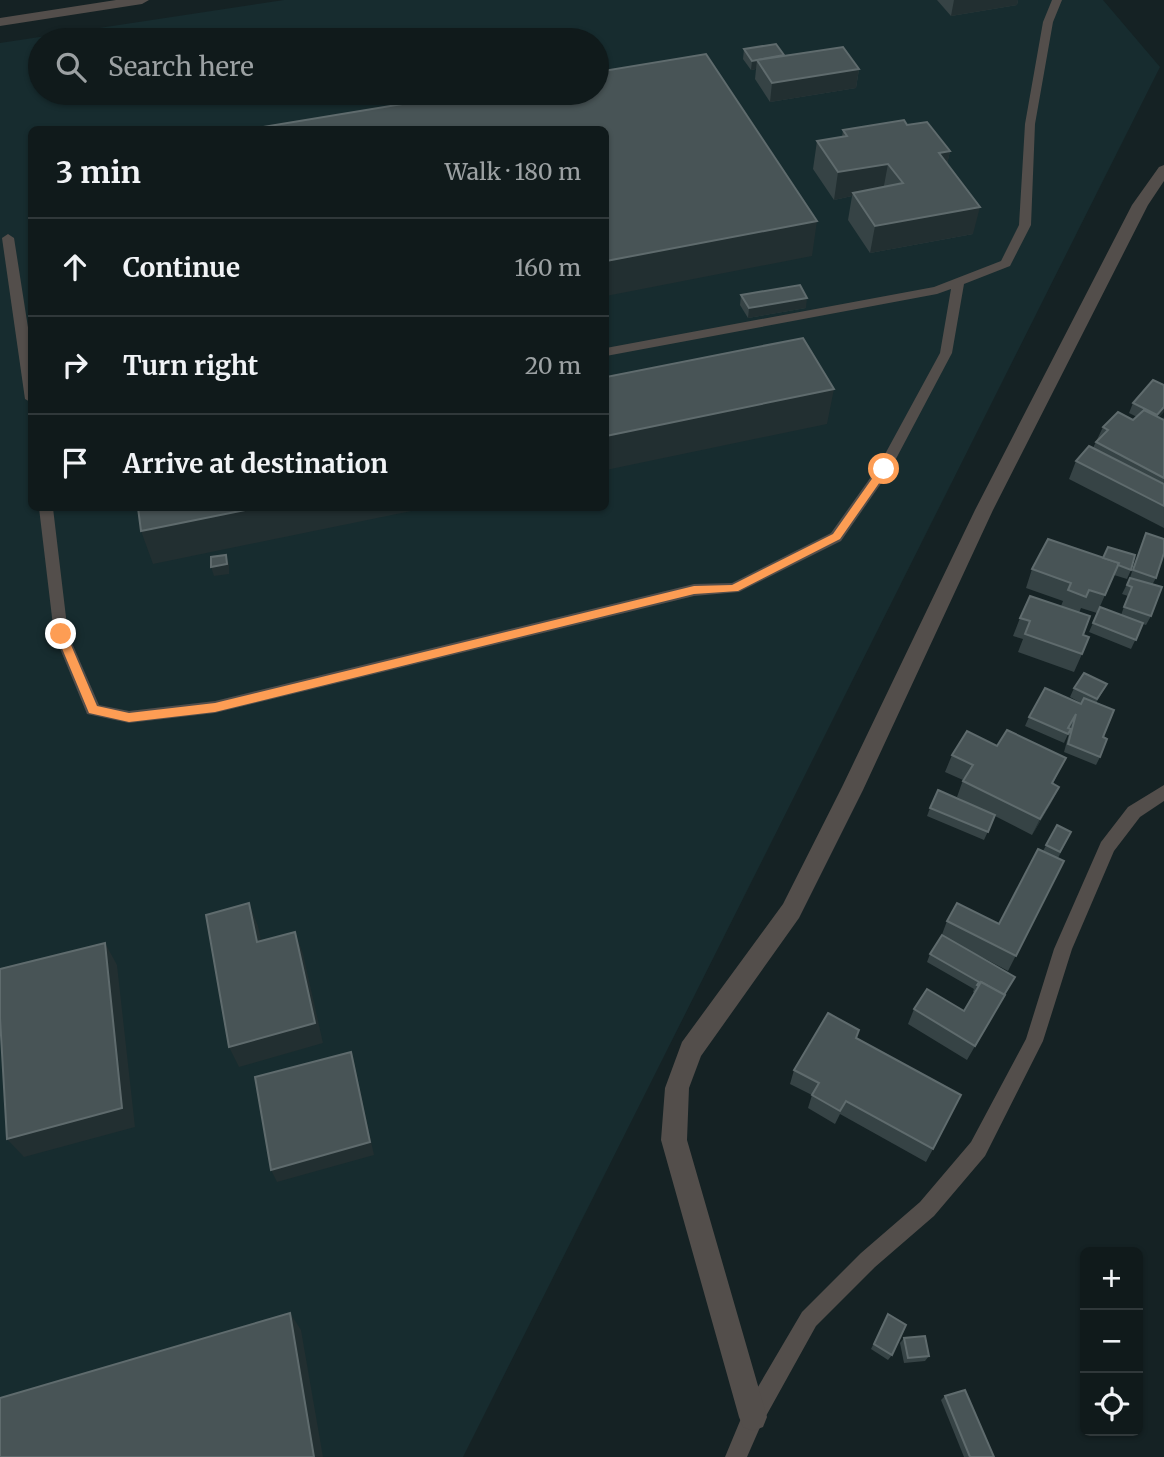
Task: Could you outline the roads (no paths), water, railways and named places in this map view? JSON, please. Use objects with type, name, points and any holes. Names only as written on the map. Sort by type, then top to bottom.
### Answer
[{"type":"street","points":[[0,22],[142,0]]},
{"type":"street","points":[[753,1417],[674,1140],[677,1088],[691,1050],[791,911],[852,790],[984,509],[1140,205],[1164,170]]},
{"type":"lane","points":[[609,351],[937,290],[1006,263],[1026,225],[1030,124],[1048,22],[1057,0]]},
{"type":"lane","points":[[8,239],[28,372]]},
{"type":"lane","points":[[46,511],[61,634],[93,710],[129,717],[215,707],[694,590],[734,589],[836,537],[884,469],[946,354],[958,282]]},
{"type":"lane","points":[[736,1457],[753,1417],[809,1319],[869,1260],[927,1209],[978,1149],[1034,1041],[1063,949],[1107,847],[1135,812],[1164,792]]}]
